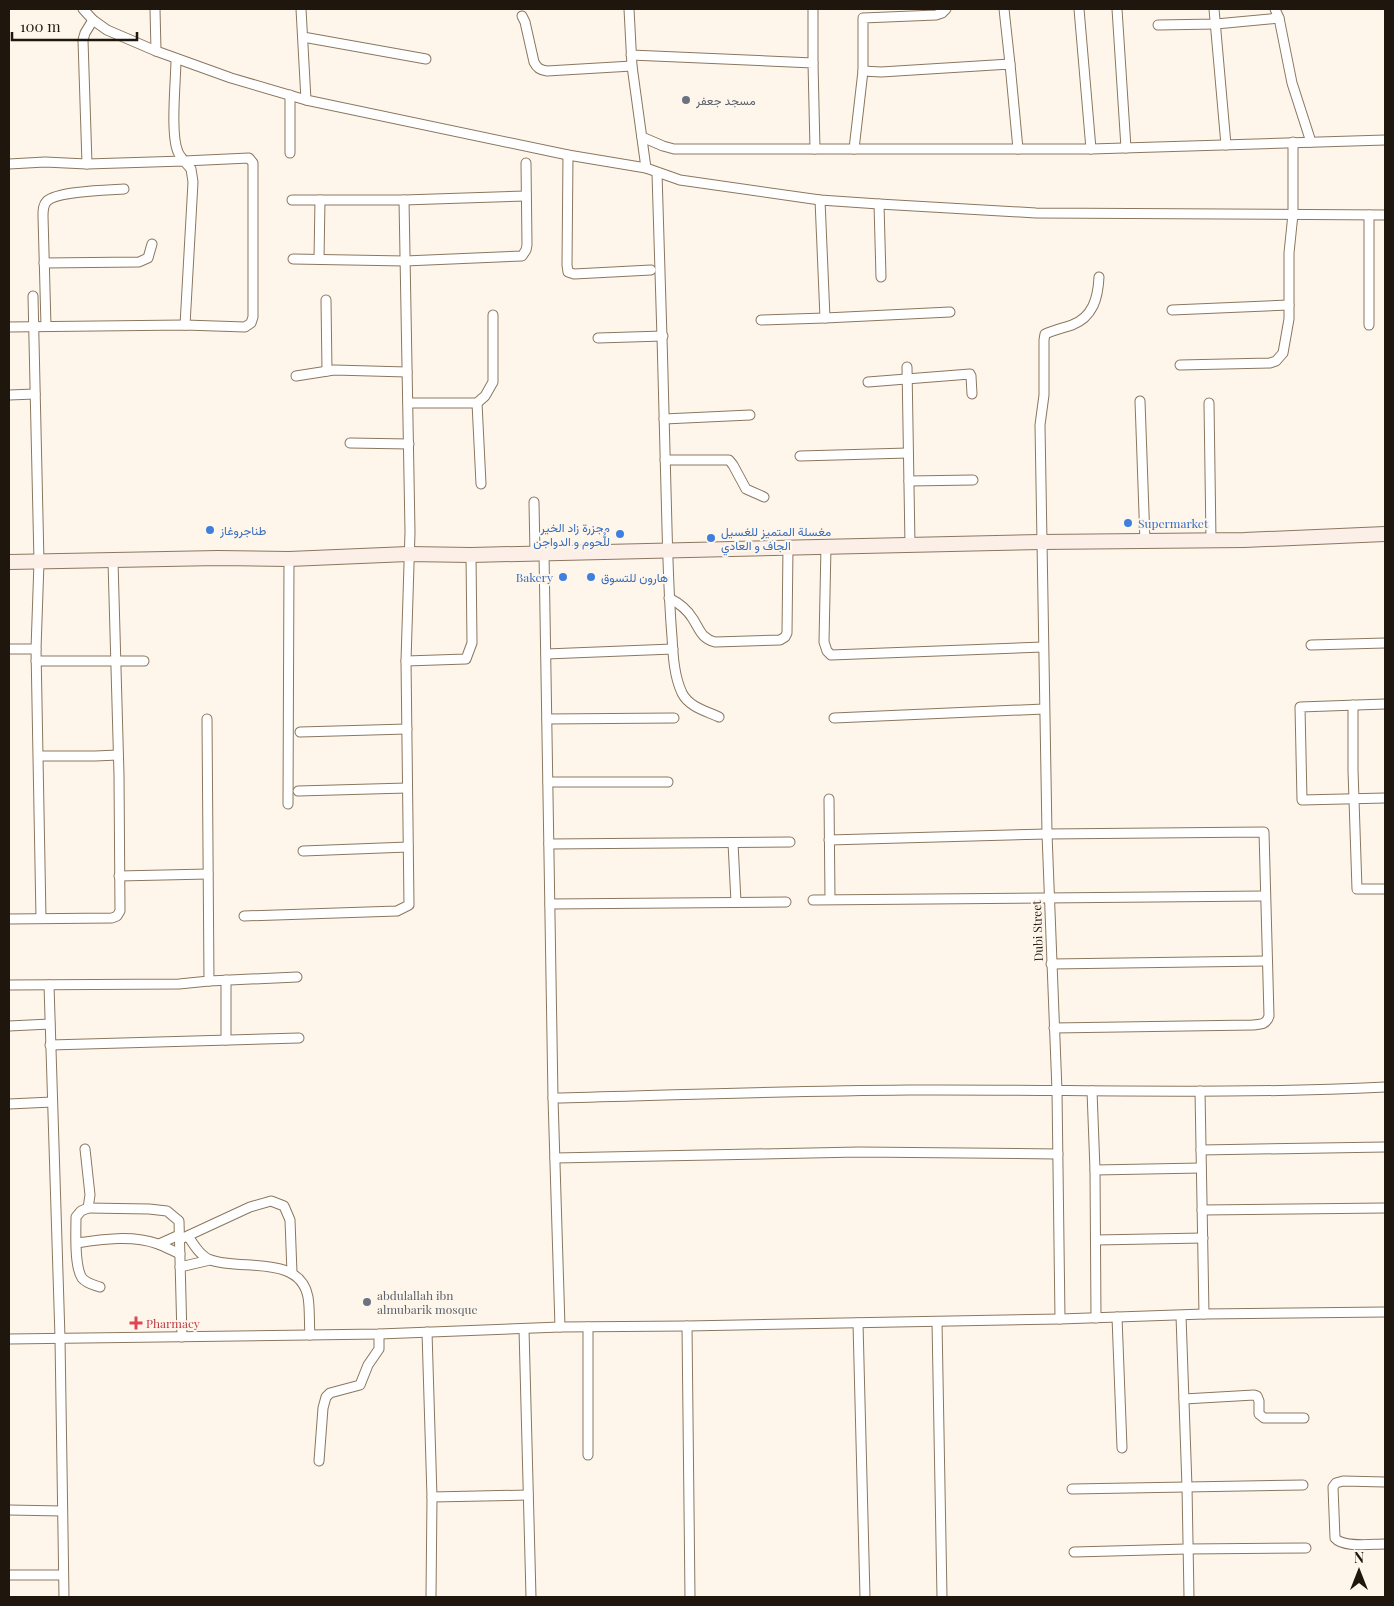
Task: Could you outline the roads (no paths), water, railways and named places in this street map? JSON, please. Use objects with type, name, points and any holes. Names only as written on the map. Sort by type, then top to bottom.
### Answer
[{"type":"street","points":[[83,9],[94,20],[115,34],[156,51],[231,78],[306,100],[568,155],[646,168],[680,180],[820,200],[1036,213],[1385,215]]},
{"type":"street","points":[[155,9],[156,51]]},
{"type":"street","points":[[302,9],[306,100]]},
{"type":"street","points":[[629,9],[632,66],[646,168]]},
{"type":"street","points":[[813,9],[815,149]]},
{"type":"street","points":[[854,149],[863,71],[862,13],[936,15],[946,9]]},
{"type":"street","points":[[1004,9],[1018,149]]},
{"type":"street","points":[[1080,9],[1092,149]]},
{"type":"street","points":[[1117,9],[1126,148]]},
{"type":"street","points":[[1214,9],[1226,145]]},
{"type":"street","points":[[1276,9],[1292,83],[1311,142]]},
{"type":"street","points":[[522,16],[534,62],[540,70],[632,66]]},
{"type":"street","points":[[1158,25],[1216,24],[1279,18]]},
{"type":"street","points":[[87,164],[83,40],[85,32],[94,20]]},
{"type":"street","points":[[303,37],[426,59]]},
{"type":"street","points":[[631,55],[813,63]]},
{"type":"street","points":[[176,59],[175,140],[178,152],[191,170],[192,182],[185,325]]},
{"type":"street","points":[[863,71],[881,72],[1010,64]]},
{"type":"street","points":[[290,95],[290,153]]},
{"type":"street","points":[[642,137],[674,149],[1092,149],[1385,140]]},
{"type":"street","points":[[1180,365],[1262,364],[1276,360],[1282,353],[1286,341],[1289,305],[1289,253],[1293,214],[1293,142]]},
{"type":"street","points":[[568,155],[568,272],[574,274],[651,270]]},
{"type":"street","points":[[9,164],[45,162],[87,164],[245,158],[252,160],[253,163],[253,317],[251,323],[245,327],[185,325],[9,327]]},
{"type":"street","points":[[293,259],[405,261],[522,256],[527,245],[526,163]]},
{"type":"street","points":[[657,173],[663,336],[667,550],[673,649],[678,681],[682,693],[696,707],[719,717]]},
{"type":"street","points":[[46,326],[43,216],[46,202],[51,198],[74,193],[124,189]]},
{"type":"street","points":[[292,200],[404,200],[526,196]]},
{"type":"street","points":[[320,200],[320,259]]},
{"type":"street","points":[[244,916],[397,911],[409,905],[406,661],[410,532],[404,200]]},
{"type":"street","points":[[820,200],[825,318]]},
{"type":"street","points":[[880,204],[882,276]]},
{"type":"street","points":[[1369,215],[1369,325]]},
{"type":"street","points":[[44,262],[139,262],[148,258],[152,244]]},
{"type":"street","name":"Dubi Street","points":[[1060,1319],[1057,1091],[1046,834],[1040,438],[1044,395],[1045,334],[1074,325],[1092,311],[1099,277]]},
{"type":"street","points":[[33,296],[39,562],[36,661],[39,756],[40,918]]},
{"type":"street","points":[[326,300],[327,371]]},
{"type":"street","points":[[1172,310],[1289,305]]},
{"type":"street","points":[[761,320],[950,312]]},
{"type":"street","points":[[408,403],[477,403],[485,396],[493,382],[493,316]]},
{"type":"street","points":[[598,338],[663,336]]},
{"type":"street","points":[[907,367],[910,545]]},
{"type":"street","points":[[296,376],[327,371],[408,372]]},
{"type":"street","points":[[868,382],[970,374],[972,394]]},
{"type":"street","points":[[9,395],[35,394]]},
{"type":"street","points":[[1140,401],[1145,541]]},
{"type":"street","points":[[477,403],[481,484]]},
{"type":"street","points":[[1209,403],[1211,540]]},
{"type":"street","points":[[664,419],[750,415]]},
{"type":"street","points":[[350,443],[409,444]]},
{"type":"street","points":[[800,456],[908,453]]},
{"type":"street","points":[[665,460],[729,460],[734,465],[746,488],[764,497]]},
{"type":"street","points":[[909,481],[973,480]]},
{"type":"street","points":[[534,502],[540,553],[546,654],[553,1098],[560,1327]]},
{"type":"street","points":[[9,562],[289,559],[408,554],[471,555],[826,546],[1211,540],[1385,534]]},
{"type":"street","points":[[826,546],[824,642],[827,651],[831,655],[1043,648]]},
{"type":"street","points":[[669,598],[680,603],[694,621],[698,631],[704,638],[709,640],[715,642],[780,640],[787,633],[788,547]]},
{"type":"street","points":[[406,661],[466,659],[472,644],[471,555]]},
{"type":"street","points":[[288,804],[289,559]]},
{"type":"street","points":[[9,919],[112,918],[117,916],[120,911],[113,561]]},
{"type":"street","points":[[1311,645],[1385,642]]},
{"type":"street","points":[[9,649],[36,649]]},
{"type":"street","points":[[546,654],[673,649]]},
{"type":"street","points":[[36,661],[144,662]]},
{"type":"street","points":[[1353,704],[1357,889],[1385,889]]},
{"type":"street","points":[[1385,704],[1300,707],[1302,800],[1385,798]]},
{"type":"street","points":[[834,718],[1044,709]]},
{"type":"street","points":[[547,719],[674,718]]},
{"type":"street","points":[[207,719],[209,981]]},
{"type":"street","points":[[300,732],[407,729]]},
{"type":"street","points":[[39,756],[118,755]]},
{"type":"street","points":[[548,782],[668,782]]},
{"type":"street","points":[[298,791],[408,788]]},
{"type":"street","points":[[829,799],[830,899]]},
{"type":"street","points":[[829,840],[1046,834],[1264,832],[1269,1016],[1264,1024],[1054,1028]]},
{"type":"street","points":[[734,842],[736,902]]},
{"type":"street","points":[[549,844],[790,842]]},
{"type":"street","points":[[303,851],[408,847]]},
{"type":"street","points":[[119,876],[208,874]]},
{"type":"street","points":[[813,900],[1265,896]]},
{"type":"street","points":[[550,904],[786,902]]},
{"type":"street","points":[[1051,964],[1267,961]]},
{"type":"street","points":[[9,985],[179,984],[297,977]]},
{"type":"street","points":[[226,980],[226,1040]]},
{"type":"street","points":[[48,985],[60,1338],[64,1597]]},
{"type":"street","points":[[9,1026],[50,1024]]},
{"type":"street","points":[[50,1045],[299,1038]]},
{"type":"street","points":[[553,1098],[796,1092],[1313,1091],[1385,1087]]},
{"type":"street","points":[[1092,1091],[1095,1170],[1096,1318]]},
{"type":"street","points":[[1200,1091],[1204,1314]]},
{"type":"street","points":[[9,1104],[52,1102]]},
{"type":"street","points":[[1200,1150],[1385,1146]]},
{"type":"street","points":[[85,1149],[90,1195],[88,1208]]},
{"type":"street","points":[[555,1158],[859,1152],[1058,1154]]},
{"type":"street","points":[[1095,1170],[1201,1168]]},
{"type":"street","points":[[159,1244],[182,1237],[250,1207],[271,1201],[284,1206],[290,1220],[292,1273]]},
{"type":"street","points":[[100,1287],[88,1283],[83,1278],[78,1266],[76,1217],[81,1211],[88,1208],[167,1211],[179,1221],[182,1237],[180,1267],[182,1337]]},
{"type":"street","points":[[1202,1210],[1385,1208]]},
{"type":"street","points":[[182,1237],[210,1260]]},
{"type":"street","points":[[1096,1240],[1202,1238]]},
{"type":"street","points":[[77,1243],[102,1239],[135,1239],[159,1244],[180,1254]]},
{"type":"street","points":[[180,1267],[210,1260],[272,1267],[292,1273],[301,1281],[308,1296],[310,1335]]},
{"type":"street","points":[[9,1339],[379,1334],[560,1327],[937,1322],[1204,1314],[1385,1312]]},
{"type":"street","points":[[1181,1316],[1187,1487],[1188,1597]]},
{"type":"street","points":[[1117,1317],[1122,1448]]},
{"type":"street","points":[[937,1322],[942,1597]]},
{"type":"street","points":[[858,1323],[865,1597]]},
{"type":"street","points":[[687,1326],[690,1597]]},
{"type":"street","points":[[588,1327],[588,1455]]},
{"type":"street","points":[[524,1329],[531,1597]]},
{"type":"street","points":[[426,1332],[432,1497],[431,1597]]},
{"type":"street","points":[[319,1461],[323,1408],[326,1397],[360,1385],[368,1364],[379,1349],[379,1334]]},
{"type":"street","points":[[1184,1399],[1254,1395],[1257,1396],[1259,1401],[1259,1414],[1264,1418],[1304,1418]]},
{"type":"street","points":[[1385,1482],[1343,1481],[1336,1483],[1333,1487],[1335,1538],[1339,1542],[1346,1544],[1385,1544]]},
{"type":"street","points":[[1072,1489],[1303,1486]]},
{"type":"street","points":[[432,1497],[528,1495]]},
{"type":"street","points":[[9,1510],[62,1510]]},
{"type":"street","points":[[1074,1552],[1187,1548],[1306,1548]]},
{"type":"street","points":[[9,1575],[63,1575]]},
{"type":"place","name":"مسجد جعفر","points":[[686,100]]},
{"type":"place","name":"Supermarket","points":[[1128,523]]},
{"type":"place","name":"طناجروغاز","points":[[210,530]]},
{"type":"place","name":"مجزرة زاد الخير للُّحوم و الدواجن","points":[[620,534]]},
{"type":"place","name":"مغسلة المتميز للغسيل الجاف و العادي","points":[[711,538]]},
{"type":"place","name":"Bakery","points":[[563,577]]},
{"type":"place","name":"هارون للتسوق","points":[[591,577]]},
{"type":"place","name":"abdulallah ibn almubarik mosque","points":[[367,1302]]},
{"type":"place","name":"Pharmacy","points":[[136,1323]]}]
